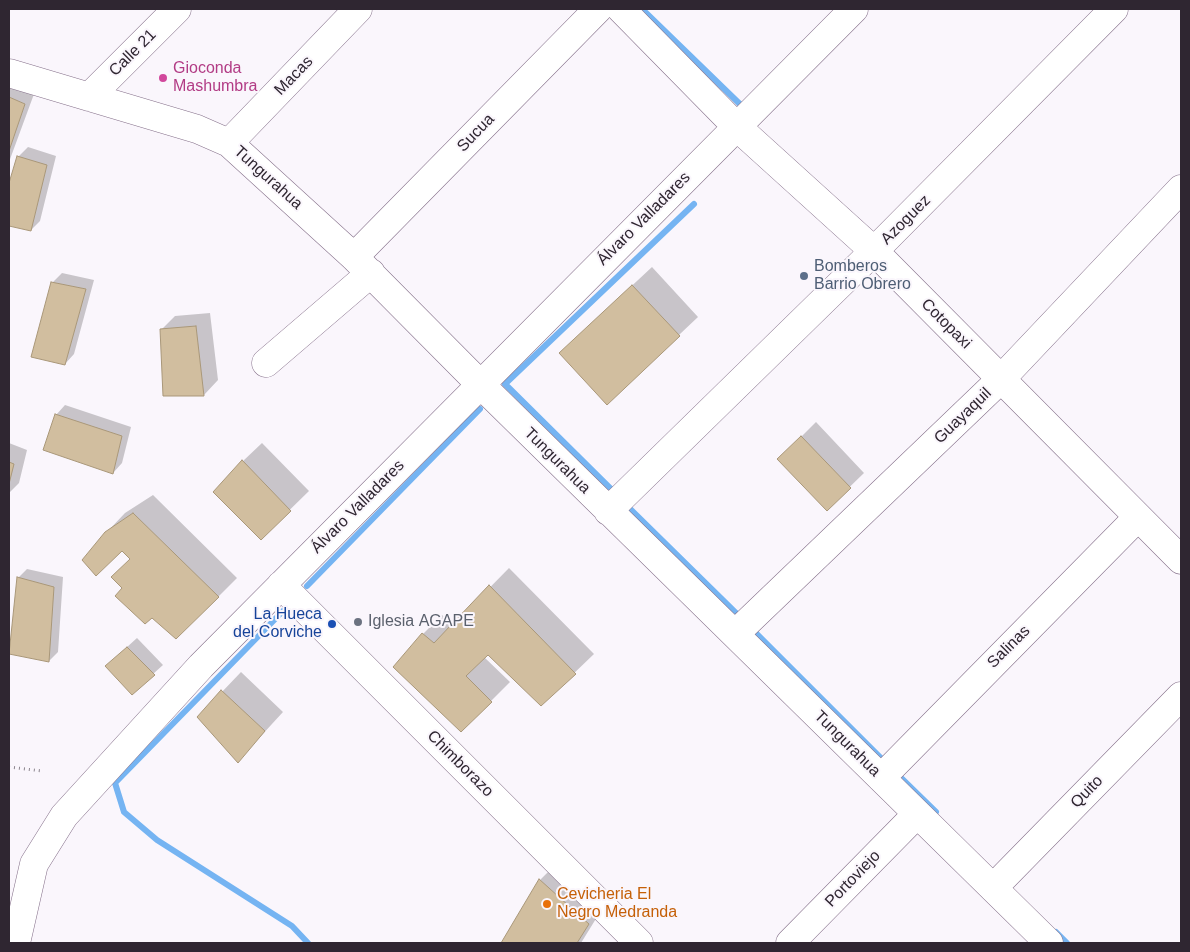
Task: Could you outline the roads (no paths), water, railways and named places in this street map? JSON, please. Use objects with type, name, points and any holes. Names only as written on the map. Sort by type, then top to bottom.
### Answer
[{"type":"street","name":"Calle 21","points":[[89,97],[177,9]]},
{"type":"street","name":"Macas","points":[[229,143],[358,9]]},
{"type":"street","name":"Sucua","points":[[266,362],[362,265],[598,9]]},
{"type":"street","name":"Cotopaxi","points":[[621,9],[745,117],[874,252],[1181,560]]},
{"type":"street","name":"Álvaro Valladares","points":[[16,943],[34,864],[64,816],[201,666],[854,9]]},
{"type":"street","name":"Azoguez","points":[[609,510],[874,252],[1114,9]]},
{"type":"street","name":"Tungurahua","points":[[9,73],[197,129],[229,143],[362,265],[480,384],[917,814],[1000,881],[1049,943]]},
{"type":"street","name":"Guayaquil","points":[[735,633],[1001,379],[1181,189]]},
{"type":"street","name":"Salinas","points":[[881,777],[1138,517]]},
{"type":"street","name":"Chimborazo","points":[[281,585],[639,943]]},
{"type":"street","name":"Quito","points":[[1000,881],[1181,696]]},
{"type":"street","name":"Portoviejo","points":[[790,943],[917,814]]},
{"type":"waterway","points":[[642,9],[745,109]]},
{"type":"waterway","points":[[617,495],[505,384],[694,204]]},
{"type":"waterway","points":[[307,586],[480,409]]},
{"type":"waterway","points":[[625,504],[741,618]]},
{"type":"waterway","points":[[283,611],[115,783],[124,812],[157,840],[292,926],[308,943]]},
{"type":"waterway","points":[[750,627],[886,763]]},
{"type":"waterway","points":[[895,772],[936,812]]},
{"type":"waterway","points":[[1056,932],[1067,943]]},
{"type":"place","name":"Gioconda Mashumbra","points":[[163,78]]},
{"type":"place","name":"Bomberos Barrio Obrero","points":[[804,276]]},
{"type":"place","name":"Iglesia AGAPE","points":[[358,622]]},
{"type":"place","name":"La Hueca del Corviche","points":[[332,624]]},
{"type":"place","name":"Cevicheria El Negro Medranda","points":[[547,904]]}]
